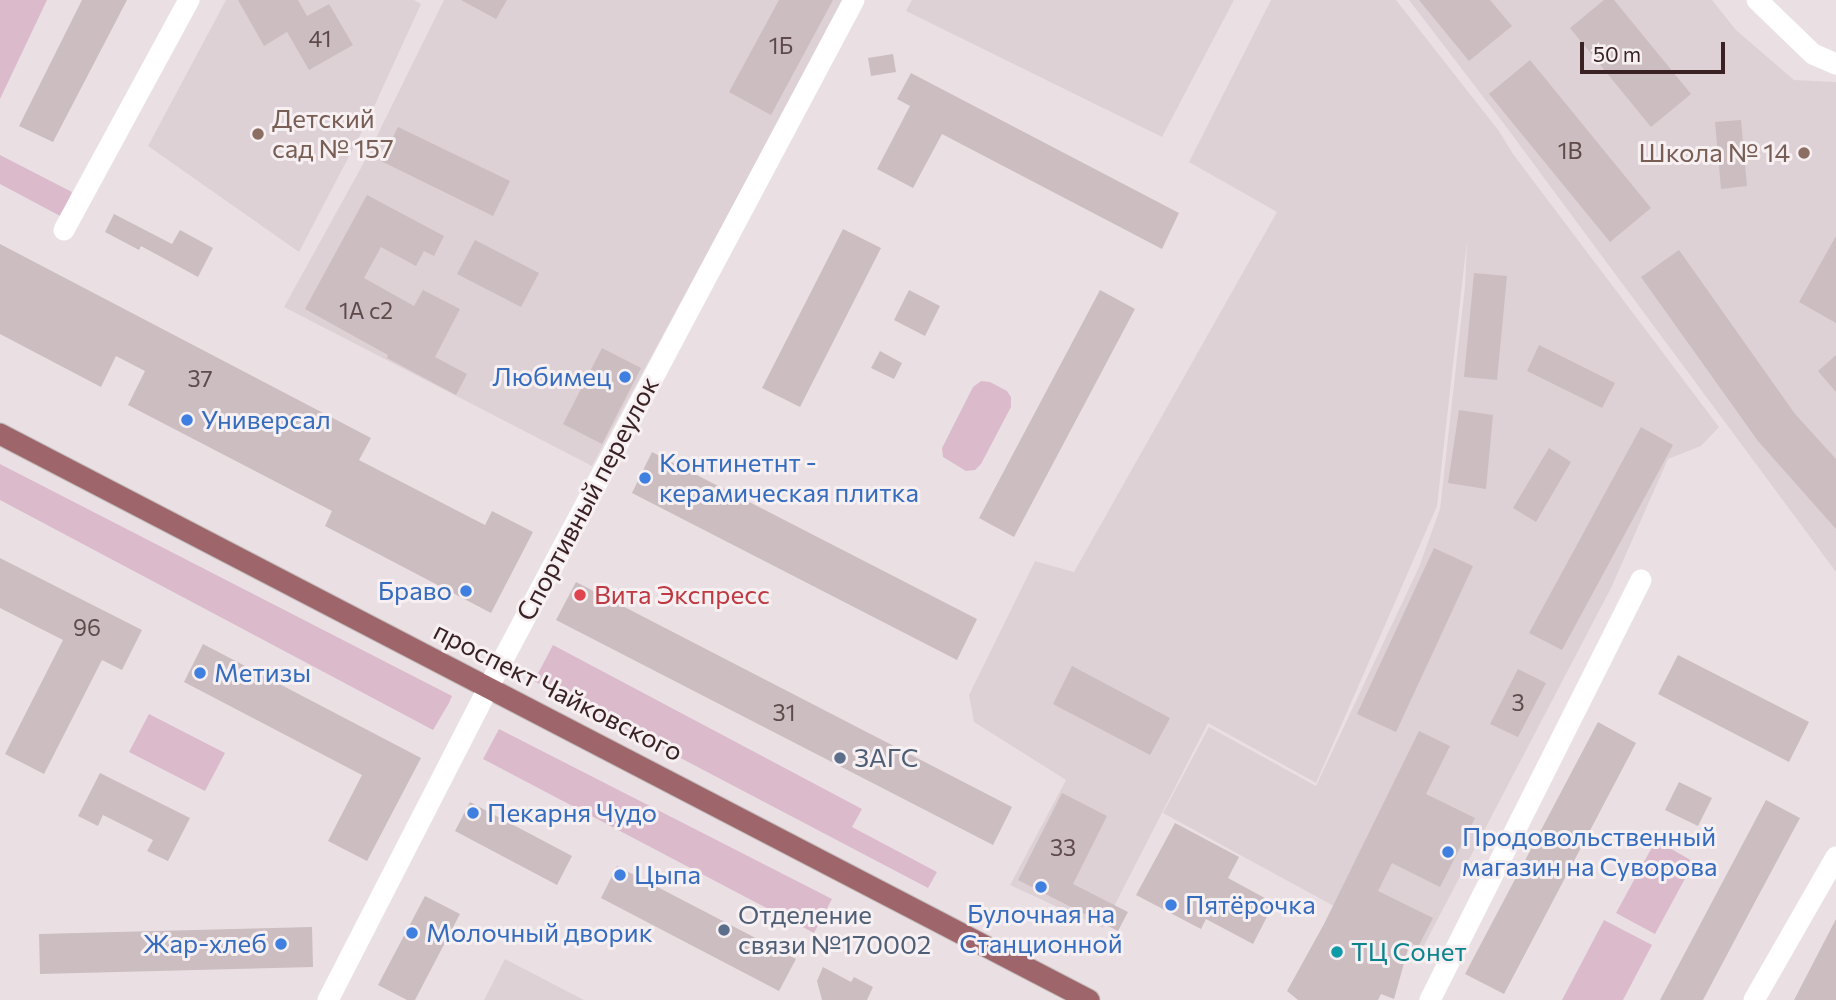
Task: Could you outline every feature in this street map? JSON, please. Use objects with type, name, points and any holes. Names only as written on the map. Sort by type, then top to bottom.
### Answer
[{"type":"main road","name":"проспект Чайковского","points":[[0,434],[1089,1000]]},
{"type":"street","points":[[64,230],[189,0]]},
{"type":"street","name":"Спортивный переулок","points":[[328,1000],[489,688],[854,0]]},
{"type":"street","points":[[1757,0],[1813,54],[1836,64]]},
{"type":"street","points":[[1430,1000],[1641,580]]},
{"type":"street","points":[[1754,1000],[1836,857]]},
{"type":"shaded area","points":[[0,0],[47,0],[0,99]]},
{"type":"shaded area","name":"Детский сад № 157","points":[[226,0],[414,0],[421,4],[367,122],[299,252],[148,146]]},
{"type":"shaded area","points":[[444,0],[844,0],[592,466],[284,307],[362,166]]},
{"type":"shaded area","points":[[912,0],[1234,0],[1162,137],[906,11]]},
{"type":"shaded area","points":[[1271,0],[1396,0],[1499,131],[1513,154],[1719,427],[1701,446],[1668,459],[1611,588],[1420,953],[1163,813],[1209,727],[1316,786],[1419,567],[1440,509],[1465,286],[1467,241],[1437,506],[1316,783],[1208,723],[1103,928],[1010,885],[1066,780],[974,722],[969,695],[1035,561],[1074,572],[1277,212],[1189,162]]},
{"type":"shaded area","points":[[1409,0],[1712,0],[1736,30],[1794,80],[1836,82],[1836,572],[1507,128]]},
{"type":"shaded area","points":[[0,155],[72,192],[62,217],[0,184]]},
{"type":"shaded area","points":[[981,381],[990,382],[1007,391],[1011,397],[1011,407],[981,464],[975,470],[966,471],[943,457],[942,448],[973,387]]},
{"type":"shaded area","points":[[0,464],[452,696],[449,703],[433,730],[0,500]]},
{"type":"shaded area","points":[[553,645],[862,809],[852,827],[937,872],[928,888],[534,681]]},
{"type":"shaded area","points":[[149,714],[225,753],[205,791],[129,752]]},
{"type":"shaded area","points":[[499,729],[832,899],[814,933],[483,759]]},
{"type":"shaded area","points":[[1656,840],[1694,862],[1655,934],[1616,913]]},
{"type":"shaded area","points":[[1604,920],[1652,945],[1623,1000],[1562,1000]]},
{"type":"shaded area","points":[[505,959],[584,1000],[484,1000]]},
{"type":"building","points":[[82,0],[127,0],[53,142],[19,126]]},
{"type":"building","points":[[238,0],[298,0],[307,16],[329,4],[353,45],[309,70],[287,32],[264,46]]},
{"type":"building","points":[[461,0],[507,0],[496,19]]},
{"type":"building","points":[[779,0],[833,0],[771,115],[729,92]]},
{"type":"building","points":[[1419,0],[1490,0],[1512,26],[1469,61]]},
{"type":"building","points":[[1604,0],[1614,0],[1691,94],[1651,127],[1570,28]]},
{"type":"building","points":[[893,54],[896,72],[871,76],[868,58]]},
{"type":"building","points":[[1530,60],[1651,208],[1610,242],[1489,94]]},
{"type":"building","points":[[911,73],[1179,213],[1162,249],[942,134],[913,188],[877,169],[910,106],[897,99]]},
{"type":"building","points":[[1741,120],[1747,186],[1721,189],[1715,122]]},
{"type":"building","points":[[398,127],[510,181],[493,216],[381,161]]},
{"type":"building","points":[[367,195],[444,236],[434,256],[424,251],[416,266],[381,247],[364,278],[414,306],[423,290],[460,309],[435,357],[467,374],[456,395],[305,309]]},
{"type":"building","points":[[114,214],[172,244],[180,230],[213,248],[198,277],[141,246],[139,250],[105,232]]},
{"type":"building","points":[[843,229],[881,248],[800,407],[762,388]]},
{"type":"building","points":[[1836,236],[1836,323],[1799,302]]},
{"type":"building","points":[[475,240],[539,273],[521,307],[457,274]]},
{"type":"building","points":[[0,244],[371,438],[359,460],[485,525],[492,511],[533,532],[491,613],[325,526],[332,511],[128,405],[145,371],[116,356],[101,387],[0,334]]},
{"type":"building","points":[[1679,250],[1795,414],[1836,459],[1836,529],[1758,441],[1641,277]]},
{"type":"building","points":[[1474,273],[1507,276],[1497,380],[1464,377]]},
{"type":"building","points":[[909,290],[940,306],[925,336],[894,320]]},
{"type":"building","points":[[1100,290],[1135,309],[1014,537],[979,518]]},
{"type":"building","points":[[1539,345],[1615,383],[1602,408],[1527,371]]},
{"type":"building","points":[[602,348],[641,368],[602,444],[563,424]]},
{"type":"building","points":[[880,351],[902,363],[894,379],[871,368]]},
{"type":"building","points":[[1836,355],[1836,392],[1818,371]]},
{"type":"building","points":[[1459,410],[1493,415],[1486,489],[1448,483]]},
{"type":"building","points":[[1641,427],[1673,445],[1562,650],[1529,633]]},
{"type":"building","points":[[1549,448],[1571,462],[1536,522],[1513,508]]},
{"type":"building","points":[[652,452],[977,619],[957,660],[632,493]]},
{"type":"building","points":[[1434,548],[1473,566],[1396,732],[1357,714]]},
{"type":"building","points":[[0,558],[142,630],[122,670],[102,660],[44,774],[5,754],[63,640],[0,608]]},
{"type":"building","points":[[576,582],[1012,807],[993,845],[556,620]]},
{"type":"building","points":[[203,644],[421,758],[367,861],[328,841],[362,775],[184,682]]},
{"type":"building","points":[[1678,655],[1809,722],[1789,762],[1658,694]]},
{"type":"building","points":[[1072,666],[1170,718],[1150,755],[1053,704]]},
{"type":"building","points":[[1518,669],[1546,683],[1518,737],[1490,724]]},
{"type":"building","points":[[1598,722],[1636,743],[1504,994],[1465,974]]},
{"type":"building","points":[[1419,731],[1450,746],[1426,794],[1475,818],[1440,887],[1392,863],[1378,891],[1433,918],[1418,947],[1410,942],[1394,999],[1381,994],[1378,1000],[1298,1000],[1287,991],[1324,924]]},
{"type":"building","points":[[100,773],[190,818],[168,861],[147,851],[153,840],[103,815],[98,826],[78,816]]},
{"type":"building","points":[[1679,782],[1712,798],[1698,826],[1665,810]]},
{"type":"building","points":[[1062,793],[1107,816],[1073,884],[1128,912],[1118,931],[1018,880]]},
{"type":"building","points":[[1766,800],[1800,818],[1703,1000],[1660,1000]]},
{"type":"building","points":[[470,802],[572,856],[557,885],[455,831]]},
{"type":"building","points":[[1175,823],[1239,857],[1228,878],[1274,903],[1253,944],[1206,919],[1201,929],[1136,895]]},
{"type":"building","points":[[617,866],[796,959],[779,991],[601,898]]},
{"type":"building","points":[[425,896],[460,914],[415,1000],[407,1000],[378,985]]},
{"type":"building","points":[[1836,919],[1836,1000],[1794,1000]]},
{"type":"building","points":[[312,927],[313,967],[40,974],[39,934]]},
{"type":"building","points":[[823,967],[851,982],[854,977],[873,987],[867,1000],[822,1000],[817,981]]},
{"type":"place","name":"Детский сад № 157","points":[[258,134]]},
{"type":"place","name":"Школа № 14","points":[[1804,153]]},
{"type":"place","name":"Любимец","points":[[625,377]]},
{"type":"place","name":"Универсал","points":[[187,420]]},
{"type":"place","name":"Континетнт - керамическая плитка","points":[[645,478]]},
{"type":"place","name":"Браво","points":[[466,591]]},
{"type":"place","name":"Вита Экспресс","points":[[580,595]]},
{"type":"place","name":"Метизы","points":[[200,673]]},
{"type":"place","name":"ЗАГС","points":[[840,758]]},
{"type":"place","name":"Пекарня Чудо","points":[[473,813]]},
{"type":"place","name":"Продовольственный магазин на Суворова","points":[[1448,852]]},
{"type":"place","name":"Цыпа","points":[[620,875]]},
{"type":"place","name":"Булочная на Станционной","points":[[1041,887]]},
{"type":"place","name":"Пятёрочка","points":[[1171,905]]},
{"type":"place","name":"Отделение связи №170002","points":[[724,930]]},
{"type":"place","name":"Молочный дворик","points":[[412,933]]},
{"type":"place","name":"Жар-хлеб","points":[[281,944]]},
{"type":"place","name":"ТЦ Сонет","points":[[1337,952]]}]
